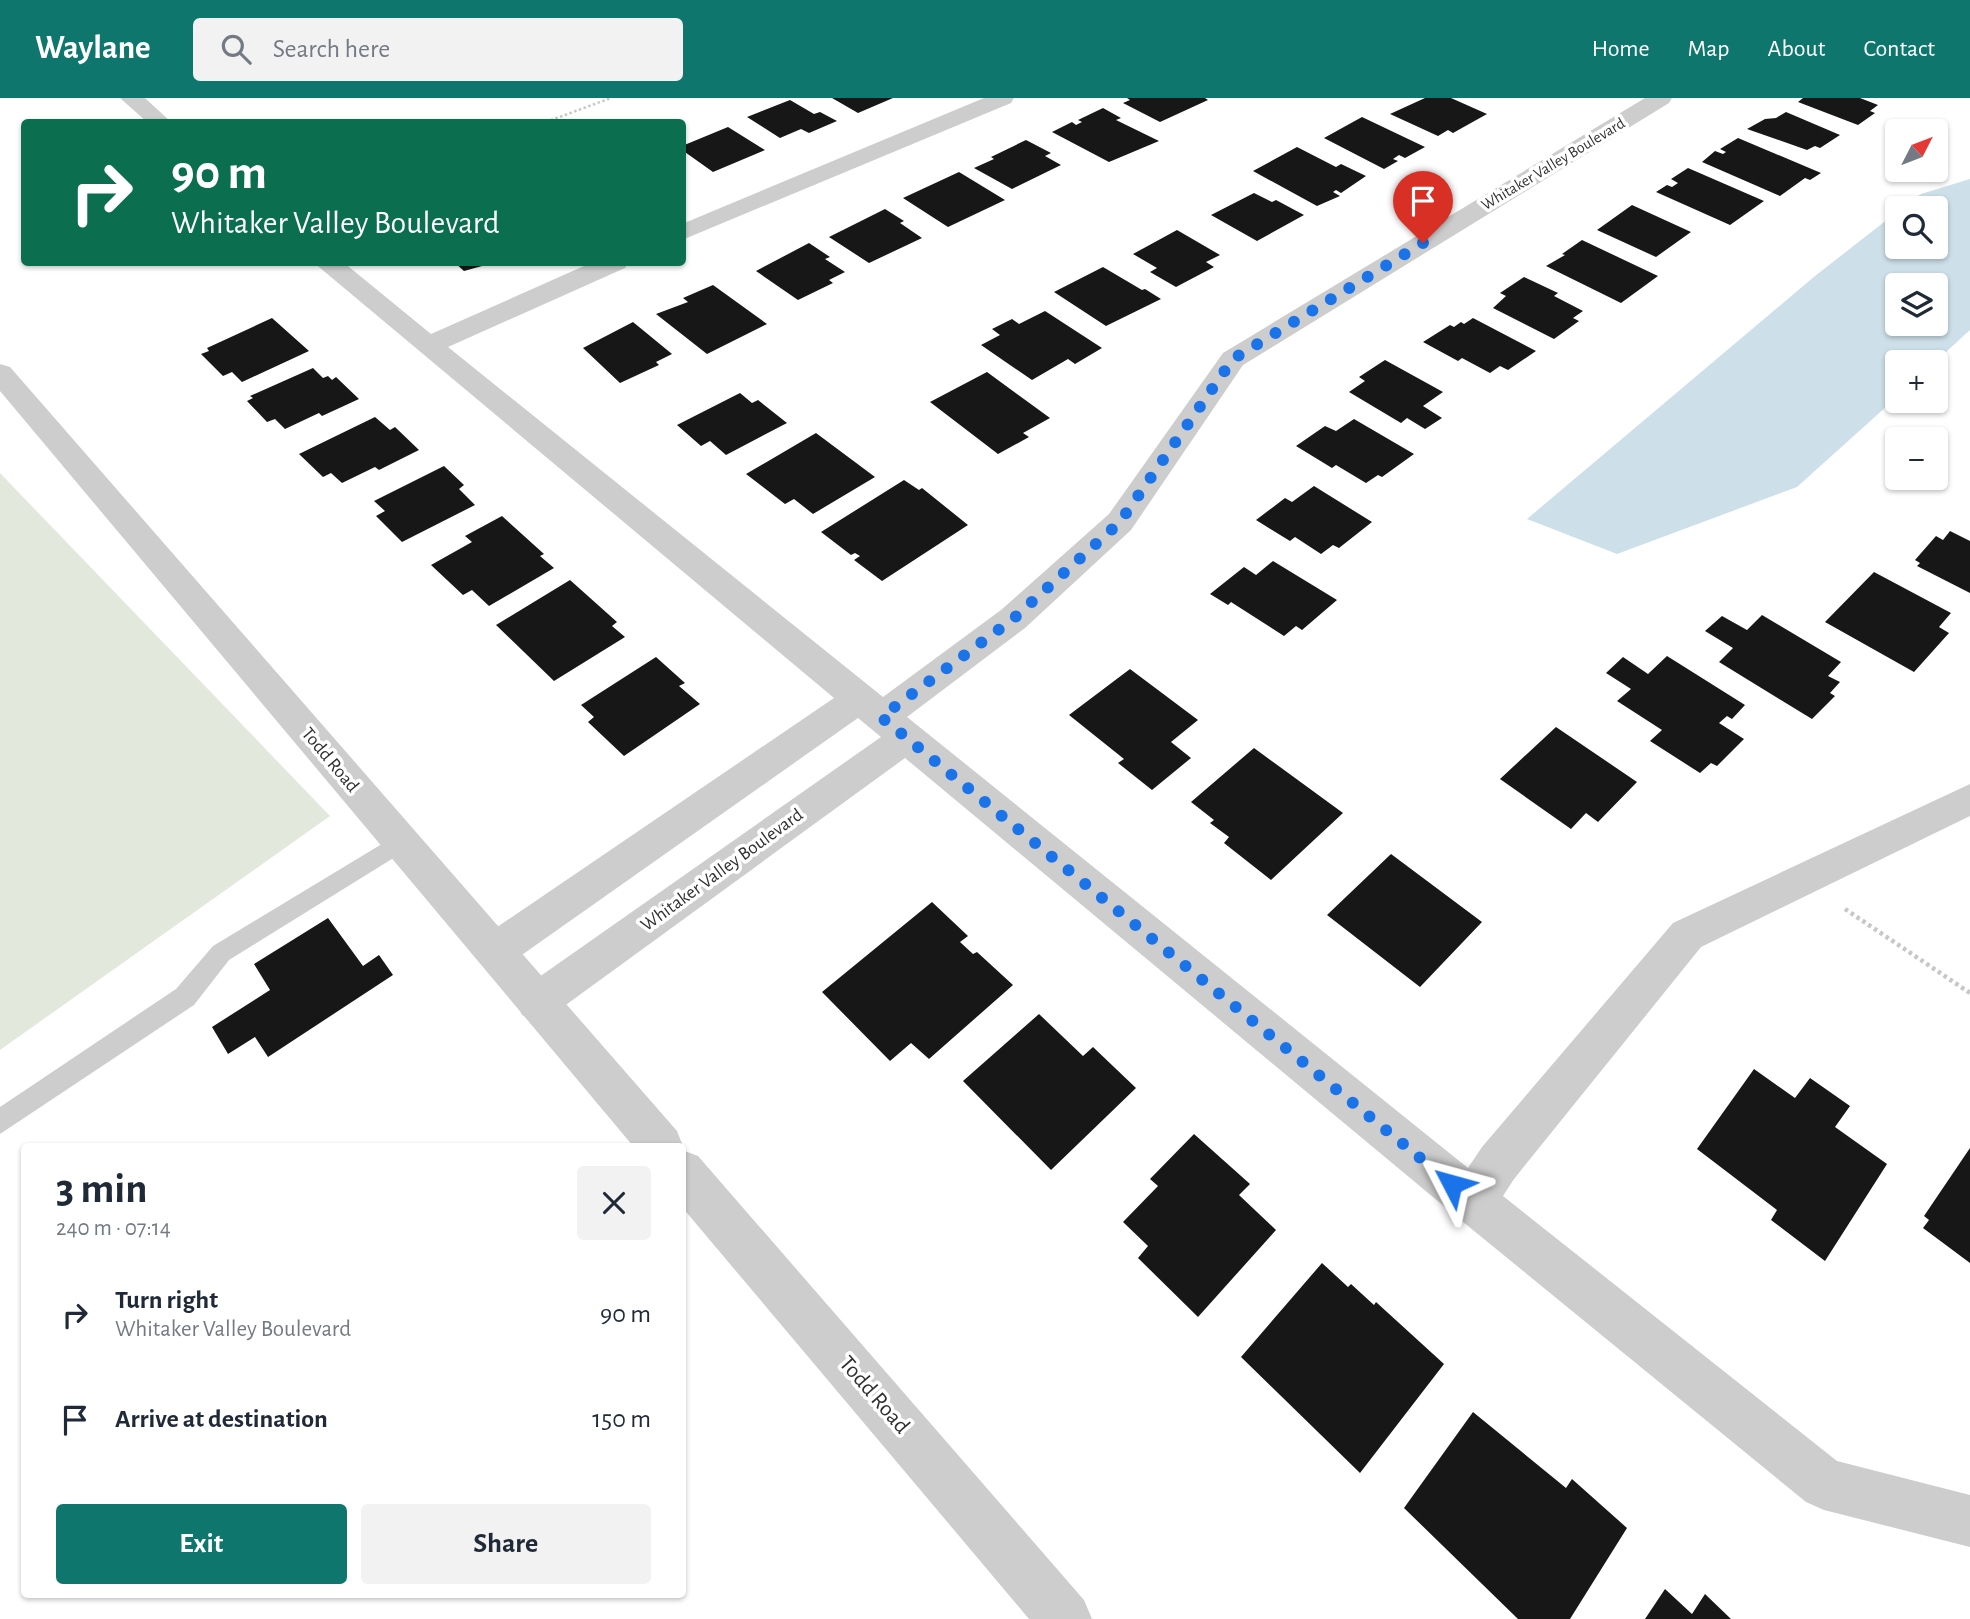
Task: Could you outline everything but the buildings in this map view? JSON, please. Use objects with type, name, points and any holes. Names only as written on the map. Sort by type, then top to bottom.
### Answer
[{"type":"street","points":[[131,98],[156,119]]},
{"type":"street","points":[[686,231],[1003,98]]},
{"type":"street","name":"Whitaker Valley Boulevard","points":[[537,1002],[882,718],[1013,619],[1120,522],[1233,359],[1661,98]]},
{"type":"street","points":[[331,266],[1473,1202],[1824,1484],[1970,1521]]},
{"type":"street","points":[[427,346],[607,266]]},
{"type":"street","name":"Todd Road","points":[[0,373],[658,1143]]},
{"type":"street","name":"Whitaker Valley Boulevard","points":[[495,951],[882,718]]},
{"type":"street","points":[[1473,1202],[1498,1163],[1687,935],[1970,799]]},
{"type":"street","name":"Todd Road","points":[[686,1177],[1065,1619]]},
{"type":"lane","points":[[0,1122],[186,997],[221,953],[400,842]]},
{"type":"path","points":[[554,119],[611,98]]},
{"type":"path","points":[[1803,881],[1970,993]]},
{"type":"shaded area","points":[[0,473],[330,816],[0,1050]]},
{"type":"water","points":[[1970,179],[1970,330],[1948,350],[1885,350],[1885,408],[1797,487],[1617,554],[1527,519],[1815,276],[1885,221],[1885,259],[1948,259],[1948,196],[1918,196]]},
{"type":"route","points":[[1423,243],[1233,359],[1120,522],[1013,619],[881,717],[1452,1184]]}]
